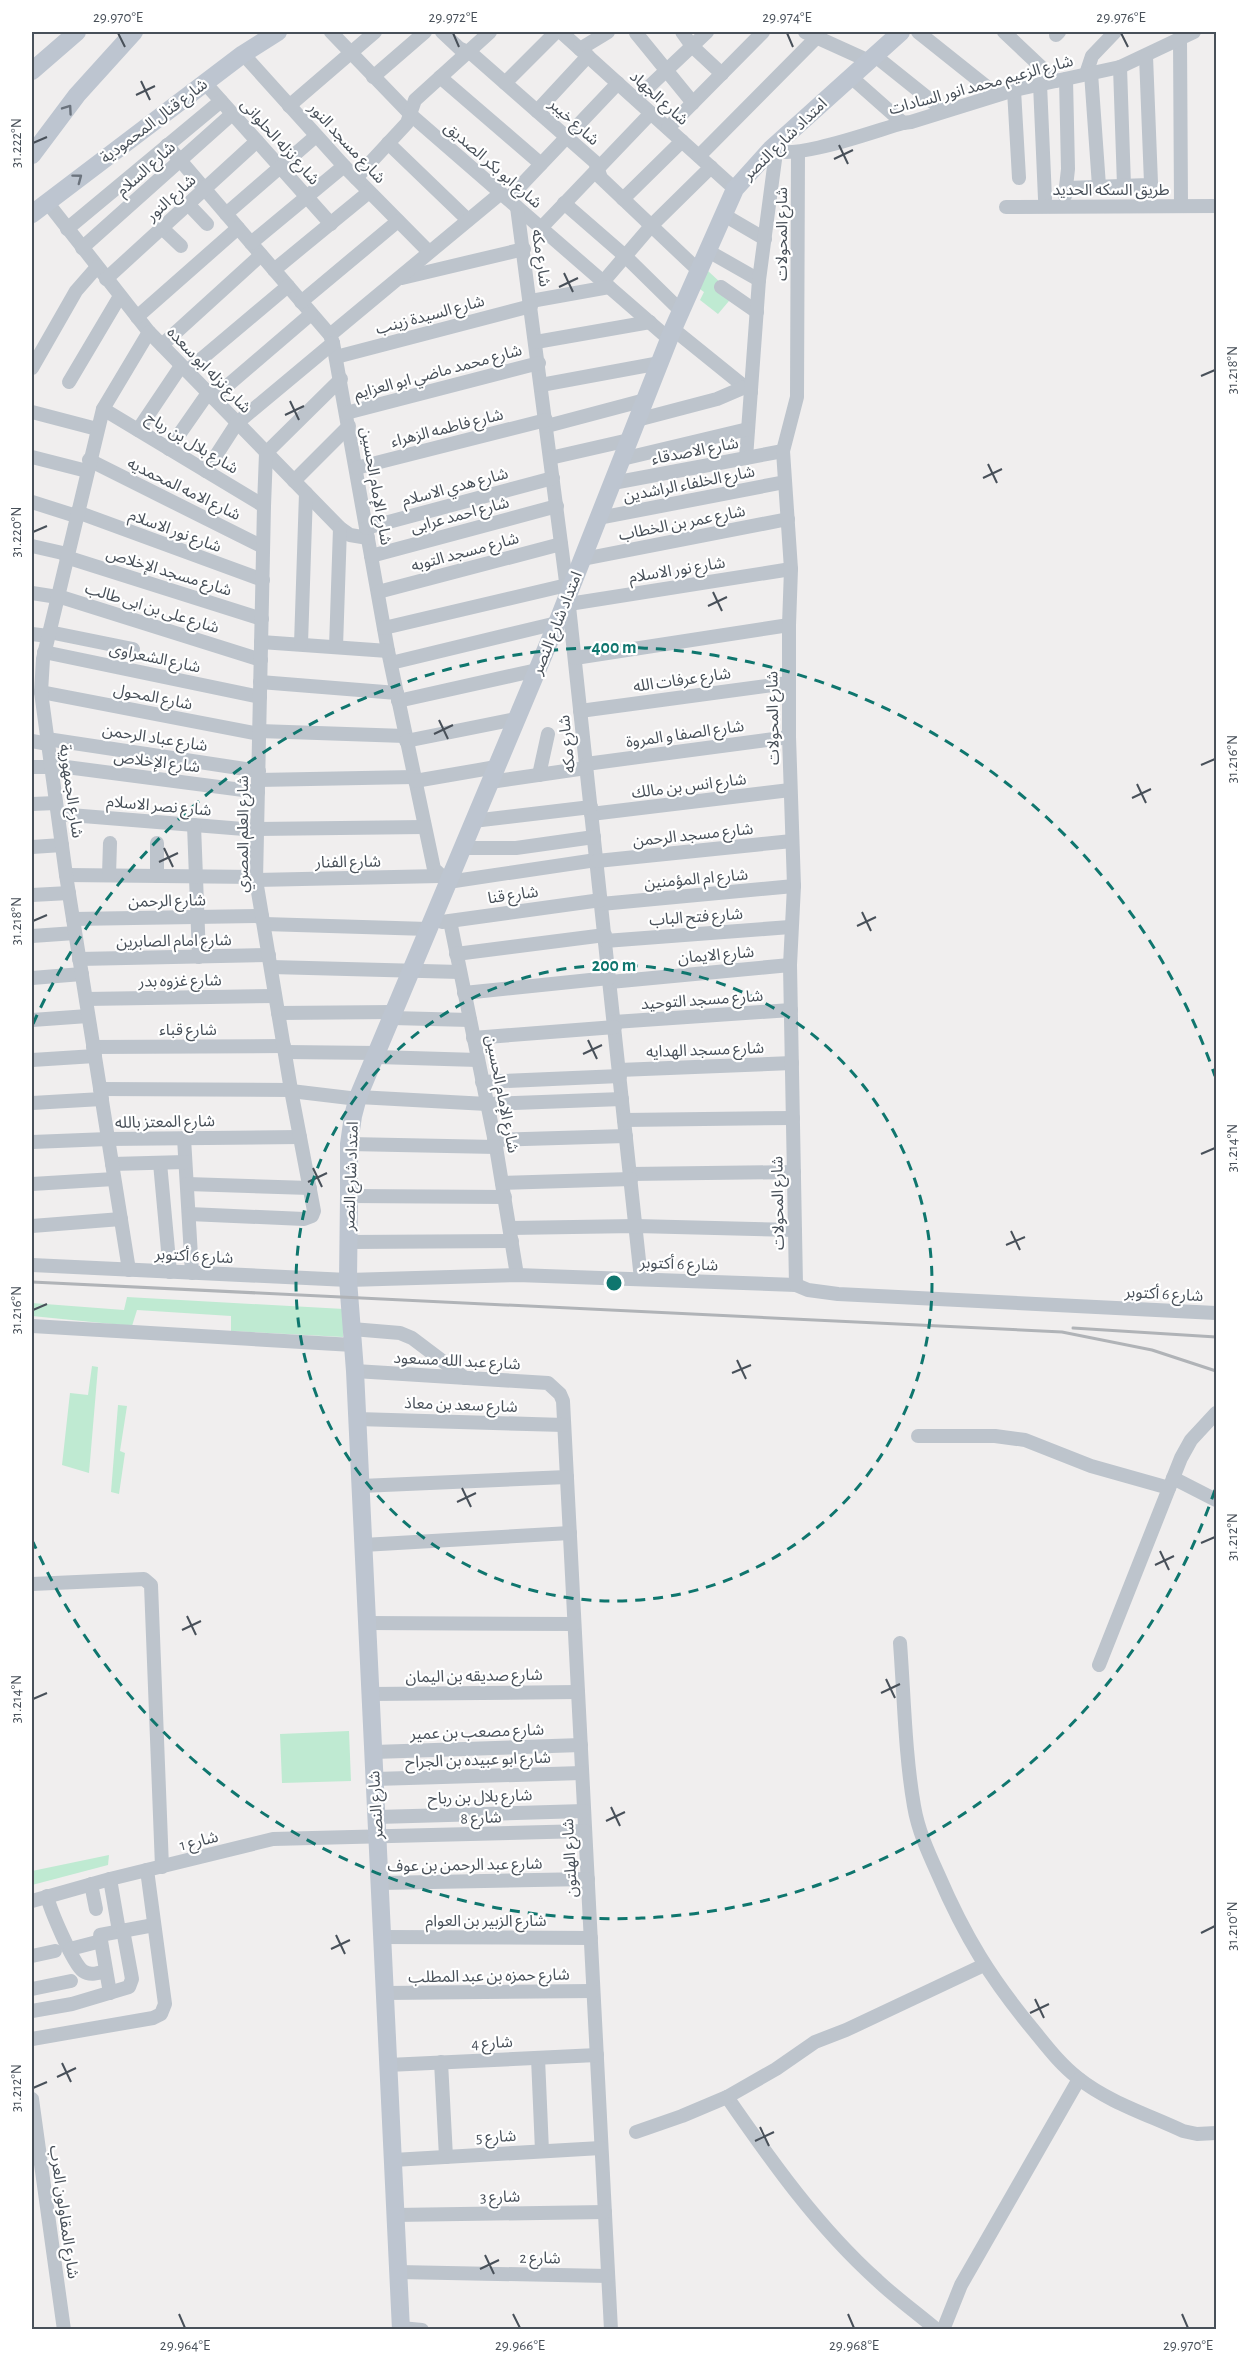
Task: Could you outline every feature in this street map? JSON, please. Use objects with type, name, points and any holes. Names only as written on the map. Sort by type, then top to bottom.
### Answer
[{"type":"street","points":[[32,71],[77,32]]},
{"type":"street","points":[[32,154],[77,95],[134,32]]},
{"type":"street","name":"شارع قنال المحمودية","points":[[32,214],[243,54],[278,32]]},
{"type":"street","name":"شارع ابو بكر الصديق","points":[[331,32],[411,115],[650,322],[671,334],[748,389]]},
{"type":"street","points":[[289,106],[375,32]]},
{"type":"street","points":[[373,77],[426,32]]},
{"type":"street","name":"شارع خيبر","points":[[442,32],[459,48],[468,51],[595,162],[601,178],[699,271]]},
{"type":"street","points":[[505,83],[560,32]]},
{"type":"street","name":"شارع الجهاد","points":[[560,32],[735,189]]},
{"type":"street","points":[[537,111],[584,53],[608,32]]},
{"type":"street","points":[[682,32],[692,46],[722,74]]},
{"type":"street","points":[[636,99],[707,32]]},
{"type":"street","points":[[669,129],[763,32]]},
{"type":"street","points":[[918,32],[997,95]]},
{"type":"street","points":[[1004,32],[1061,80],[1066,194],[1099,186],[1148,185],[1151,182],[1146,56]]},
{"type":"street","points":[[1099,186],[1088,74],[1092,56],[1115,32]]},
{"type":"street","name":"شارع الزعيم محمد انور السادات","points":[[774,150],[798,152],[911,122],[1014,90],[1120,67],[1194,32]]},
{"type":"street","points":[[356,178],[411,115],[415,100],[486,33]]},
{"type":"street","points":[[636,33],[693,103]]},
{"type":"street","name":"امتداد شارع النصر","points":[[348,1280],[350,1144],[358,1098],[411,972],[444,879],[462,848],[557,623],[681,311],[735,189],[872,58],[895,33]]},
{"type":"street","points":[[699,156],[811,34],[872,58],[944,111]]},
{"type":"street","points":[[1180,39],[1181,206]]},
{"type":"street","name":"شارع مسجد النور","points":[[243,54],[344,166],[429,252]]},
{"type":"street","points":[[1120,67],[1124,186]]},
{"type":"street","points":[[440,77],[541,165]]},
{"type":"street","points":[[851,77],[903,123]]},
{"type":"street","name":"شارع نزله الحلوانى","points":[[205,83],[331,224]]},
{"type":"street","points":[[206,471],[237,423],[429,252],[468,220],[508,200],[618,83]]},
{"type":"street","points":[[1040,84],[1046,199]]},
{"type":"street","points":[[1014,90],[1019,178]]},
{"type":"street","points":[[67,228],[221,101]]},
{"type":"street","points":[[541,228],[651,113]]},
{"type":"street","name":"شارع السلام","points":[[82,248],[232,114]]},
{"type":"street","points":[[226,214],[316,136]]},
{"type":"street","name":"شارع النور","points":[[106,279],[257,141]]},
{"type":"street","points":[[623,199],[682,141]]},
{"type":"street","points":[[388,143],[468,220]]},
{"type":"street","points":[[167,145],[331,339]]},
{"type":"street","points":[[746,458],[748,389],[774,150]]},
{"type":"street","name":"شارع المحولات","points":[[796,1285],[790,965],[790,927],[794,886],[788,683],[791,569],[783,451],[797,397],[798,152]]},
{"type":"street","points":[[251,243],[344,166]]},
{"type":"street","points":[[531,303],[606,284],[625,256],[651,226],[711,167]]},
{"type":"street","points":[[274,270],[369,192]]},
{"type":"street","name":"شارع مكه","points":[[508,200],[524,249],[568,595],[642,1279]]},
{"type":"street","name":"شارع نزله ابو سعده","points":[[47,202],[149,332],[210,396],[340,528],[350,535],[367,533]]},
{"type":"street","points":[[564,203],[625,256],[681,311]]},
{"type":"street","points":[[188,204],[207,224]]},
{"type":"street","name":"طريق السكه الحديد","points":[[1006,207],[1216,206]]},
{"type":"street","points":[[724,215],[765,239]]},
{"type":"street","points":[[301,302],[398,221]]},
{"type":"street","points":[[162,228],[181,246]]},
{"type":"street","points":[[137,316],[238,228]]},
{"type":"street","points":[[397,279],[524,249]]},
{"type":"street","points":[[708,252],[759,280]]},
{"type":"street","points":[[162,345],[261,255]]},
{"type":"street","points":[[32,368],[76,291],[97,267]]},
{"type":"street","points":[[138,430],[184,368],[288,286]]},
{"type":"street","points":[[721,287],[757,312]]},
{"type":"street","points":[[69,382],[120,296]]},
{"type":"street","name":"شارع السيدة زينب","points":[[336,357],[531,303]]},
{"type":"street","points":[[170,449],[210,396],[311,314]]},
{"type":"street","points":[[536,342],[650,322]]},
{"type":"street","name":"شارع الجمهورية","points":[[129,1270],[66,875],[48,741],[38,700],[39,656],[48,634],[103,409],[149,332]]},
{"type":"street","name":"شارع الإمام الحسين","points":[[331,339],[348,419],[389,657],[424,827],[431,860],[444,879]]},
{"type":"street","name":"شارع محمد ماضي ابو العزايم","points":[[348,419],[538,363]]},
{"type":"street","points":[[541,385],[660,363]]},
{"type":"street","points":[[266,453],[340,379]]},
{"type":"street","points":[[637,420],[748,389]]},
{"type":"street","name":"شارع فاطمه الزهراء","points":[[356,468],[645,400]]},
{"type":"street","name":"شارع بلال بن رباح","points":[[103,409],[264,506]]},
{"type":"street","points":[[32,412],[97,429]]},
{"type":"street","points":[[294,481],[348,419]]},
{"type":"street","points":[[622,459],[748,429]]},
{"type":"street","points":[[550,458],[629,440]]},
{"type":"street","name":"شارع الاصدقاء","points":[[612,483],[783,451]]},
{"type":"street","name":"شارع العلم المصري","points":[[189,1214],[307,1219],[314,1211],[291,1091],[256,878],[266,453]]},
{"type":"street","points":[[32,457],[88,466]]},
{"type":"street","name":"شارع الامه المحمديه","points":[[88,466],[263,547]]},
{"type":"street","name":"شارع هدي الاسلام","points":[[367,533],[553,478]]},
{"type":"street","name":"شارع الخلفاء الراشدين","points":[[599,518],[785,482]]},
{"type":"street","points":[[301,644],[306,493]]},
{"type":"street","name":"شارع نور الاسلام","points":[[32,502],[77,514],[262,580]]},
{"type":"street","name":"شارع احمد عرابى","points":[[371,556],[556,506]]},
{"type":"street","name":"شارع عمر بن الخطاب","points":[[583,559],[788,519]]},
{"type":"street","points":[[336,647],[340,528]]},
{"type":"street","name":"شارع مسجد التوبه","points":[[378,592],[561,544]]},
{"type":"street","name":"شارع مسجد الإخلاص","points":[[32,546],[262,619]]},
{"type":"street","name":"شارع نور الاسلام","points":[[568,595],[791,569]]},
{"type":"street","name":"شارع على بن ابى طالب","points":[[32,593],[57,597],[261,660]]},
{"type":"street","points":[[384,627],[568,595]]},
{"type":"street","points":[[261,642],[336,647],[389,657],[557,623]]},
{"type":"street","points":[[575,658],[789,625]]},
{"type":"street","points":[[32,634],[48,634],[133,649]]},
{"type":"street","name":"شارع الشعراوى","points":[[39,656],[260,697]]},
{"type":"street","points":[[260,682],[397,697],[537,670]]},
{"type":"street","name":"شارع عرفات الله","points":[[580,711],[788,683]]},
{"type":"street","name":"شارع المحول","points":[[38,700],[259,733],[406,738],[516,719]]},
{"type":"street","points":[[538,775],[548,734]]},
{"type":"street","name":"شارع الصفا و المروة","points":[[493,775],[538,775],[789,736]]},
{"type":"street","name":"شارع عباد الرحمن","points":[[32,741],[48,741],[258,781]]},
{"type":"street","name":"شارع الإخلاص","points":[[32,767],[51,766],[258,781]]},
{"type":"street","points":[[258,781],[414,779],[493,775]]},
{"type":"street","name":"شارع انس بن مالك","points":[[591,810],[790,790]]},
{"type":"street","name":"شارع نصر الاسلام","points":[[32,804],[194,825],[257,830],[424,827]]},
{"type":"street","points":[[473,821],[591,810]]},
{"type":"street","points":[[194,825],[199,957]]},
{"type":"street","points":[[462,848],[516,848],[594,837]]},
{"type":"street","name":"شارع مسجد الرحمن","points":[[444,879],[596,860],[792,841]]},
{"type":"street","points":[[109,875],[110,843]]},
{"type":"street","points":[[157,843],[157,876]]},
{"type":"street","points":[[32,847],[62,845]]},
{"type":"street","name":"شارع الفنار","points":[[66,875],[444,879]]},
{"type":"street","name":"شارع ام المؤمنين","points":[[601,902],[794,886]]},
{"type":"street","points":[[32,895],[69,892]]},
{"type":"street","name":"شارع قنا","points":[[429,926],[450,921],[601,902]]},
{"type":"street","name":"شارع الرحمن","points":[[32,936],[74,926],[197,917],[429,926]]},
{"type":"street","name":"شارع الإمام الحسين","points":[[450,921],[504,1190],[517,1275]]},
{"type":"street","name":"شارع فتح الباب","points":[[456,954],[605,938],[790,927]]},
{"type":"street","name":"شارع امام الصابرين","points":[[79,959],[199,957],[411,972],[460,972]]},
{"type":"street","name":"شارع الايمان","points":[[464,993],[790,965]]},
{"type":"street","points":[[32,978],[82,974]]},
{"type":"street","name":"شارع غزوه بدر","points":[[86,999],[275,996]]},
{"type":"street","name":"شارع مسجد التوحيد","points":[[473,1038],[791,1010]]},
{"type":"street","points":[[278,1013],[393,1015],[470,1020]]},
{"type":"street","points":[[32,1020],[88,1016]]},
{"type":"street","name":"شارع قباء","points":[[32,1060],[94,1051],[284,1049],[478,1060]]},
{"type":"street","name":"شارع مسجد الهدايه","points":[[482,1082],[792,1063]]},
{"type":"street","points":[[32,1102],[101,1094],[291,1091],[358,1098],[487,1104],[622,1099]]},
{"type":"street","points":[[624,1120],[793,1118]]},
{"type":"street","points":[[350,1144],[495,1143],[626,1136]]},
{"type":"street","name":"شارع المعتز بالله","points":[[32,1142],[300,1137]]},
{"type":"street","points":[[184,1138],[192,1273]]},
{"type":"street","points":[[112,1164],[185,1162]]},
{"type":"street","points":[[160,1163],[170,1272]]},
{"type":"street","points":[[349,1196],[504,1190],[630,1176],[794,1172]]},
{"type":"street","points":[[32,1184],[114,1179]]},
{"type":"street","points":[[187,1184],[310,1188]]},
{"type":"street","points":[[32,1226],[121,1219]]},
{"type":"street","points":[[349,1242],[636,1226],[795,1230]]},
{"type":"street","name":"شارع 6 أكتوبر","points":[[32,1265],[348,1280],[517,1275],[796,1285],[808,1290],[837,1294],[1216,1313]]},
{"type":"street","name":"شارع النصر","points":[[348,1280],[361,1486],[401,2329]]},
{"type":"street","points":[[32,1326],[353,1337],[400,1333],[412,1338],[465,1378]]},
{"type":"street","name":"شارع عبد الله مسعود","points":[[355,1371],[540,1382],[555,1387]]},
{"type":"street","name":"شارع الهلتون","points":[[555,1387],[563,1401],[611,2330]]},
{"type":"street","points":[[1099,1665],[1191,1440],[1216,1413]]},
{"type":"street","name":"شارع سعد بن معاذ","points":[[357,1419],[564,1425]]},
{"type":"street","points":[[918,1436],[1010,1437],[1025,1440],[1091,1466],[1172,1483],[1216,1500]]},
{"type":"street","points":[[361,1486],[567,1477]]},
{"type":"street","points":[[363,1545],[570,1533]]},
{"type":"street","points":[[32,1584],[144,1580],[151,1585],[162,1867]]},
{"type":"street","points":[[367,1623],[574,1624]]},
{"type":"street","points":[[900,1643],[912,1793],[917,1820],[927,1850],[958,1922],[984,1965],[1013,2006],[1059,2060],[1079,2079],[1102,2093],[1183,2131],[1197,2134],[1216,2133]]},
{"type":"street","name":"شارع صديقه بن اليمان","points":[[371,1694],[578,1692]]},
{"type":"street","name":"شارع مصعب بن عمير","points":[[374,1752],[581,1745]]},
{"type":"street","name":"شارع ابو عبيده بن الجراح","points":[[375,1779],[582,1773]]},
{"type":"street","name":"شارع بلال بن رباح","points":[[377,1817],[584,1811]]},
{"type":"street","name":"شارع 8","points":[[378,1837],[585,1831]]},
{"type":"street","name":"شارع 1","points":[[32,1901],[110,1879],[273,1839],[378,1837]]},
{"type":"street","points":[[32,2039],[153,2018],[161,2014],[165,2004],[147,1870]]},
{"type":"street","points":[[32,2011],[72,2004],[129,1987],[132,1979],[110,1879]]},
{"type":"street","name":"شارع عبد الرحمن بن عوف","points":[[380,1883],[588,1879]]},
{"type":"street","points":[[91,1884],[96,1908]]},
{"type":"street","points":[[47,1896],[54,1918],[80,1968],[84,1972],[94,1974],[106,1971]]},
{"type":"street","points":[[110,1993],[101,1934],[154,1925]]},
{"type":"street","name":"شارع الزبير بن العوام","points":[[382,1937],[591,1938]]},
{"type":"street","points":[[70,1949],[101,1941]]},
{"type":"street","points":[[32,1956],[55,1951]]},
{"type":"street","points":[[636,2132],[727,2097],[815,2042],[846,2030],[984,1965]]},
{"type":"street","points":[[32,1989],[71,1981]]},
{"type":"street","name":"شارع حمزه بن عبد المطلب","points":[[385,1993],[593,1991]]},
{"type":"street","name":"شارع 4","points":[[388,2065],[597,2055]]},
{"type":"street","points":[[538,2058],[542,2151]]},
{"type":"street","points":[[441,2062],[446,2157]]},
{"type":"street","points":[[943,2330],[966,2277],[1079,2079]]},
{"type":"street","points":[[727,2097],[774,2165],[823,2225],[877,2281],[937,2330]]},
{"type":"street","name":"شارع المقاولون العرب","points":[[32,2099],[64,2330]]},
{"type":"street","name":"شارع 5","points":[[393,2160],[602,2148]]},
{"type":"street","name":"شارع 3","points":[[395,2215],[605,2212]]},
{"type":"street","name":"شارع 2","points":[[398,2272],[608,2276]]},
{"type":"street","points":[[401,2329],[422,2330]]},
{"type":"green space","points":[[708,271],[734,295],[718,314],[700,300],[704,292],[697,287]]},
{"type":"green space","points":[[127,1297],[344,1309],[343,1337],[231,1331],[231,1316],[137,1310],[132,1326],[32,1316],[32,1303],[124,1310]]},
{"type":"green space","points":[[92,1366],[98,1367],[89,1473],[62,1465],[70,1393],[88,1395]]},
{"type":"green space","points":[[118,1405],[127,1406],[120,1451],[125,1453],[119,1494],[111,1492]]},
{"type":"green space","points":[[349,1731],[351,1781],[282,1783],[280,1734]]},
{"type":"green space","points":[[109,1855],[108,1865],[32,1885],[32,1871]]},
{"type":"railway","points":[[32,1282],[1062,1332],[1152,1350],[1216,1371]]},
{"type":"railway","points":[[1073,1328],[1216,1337]]}]
